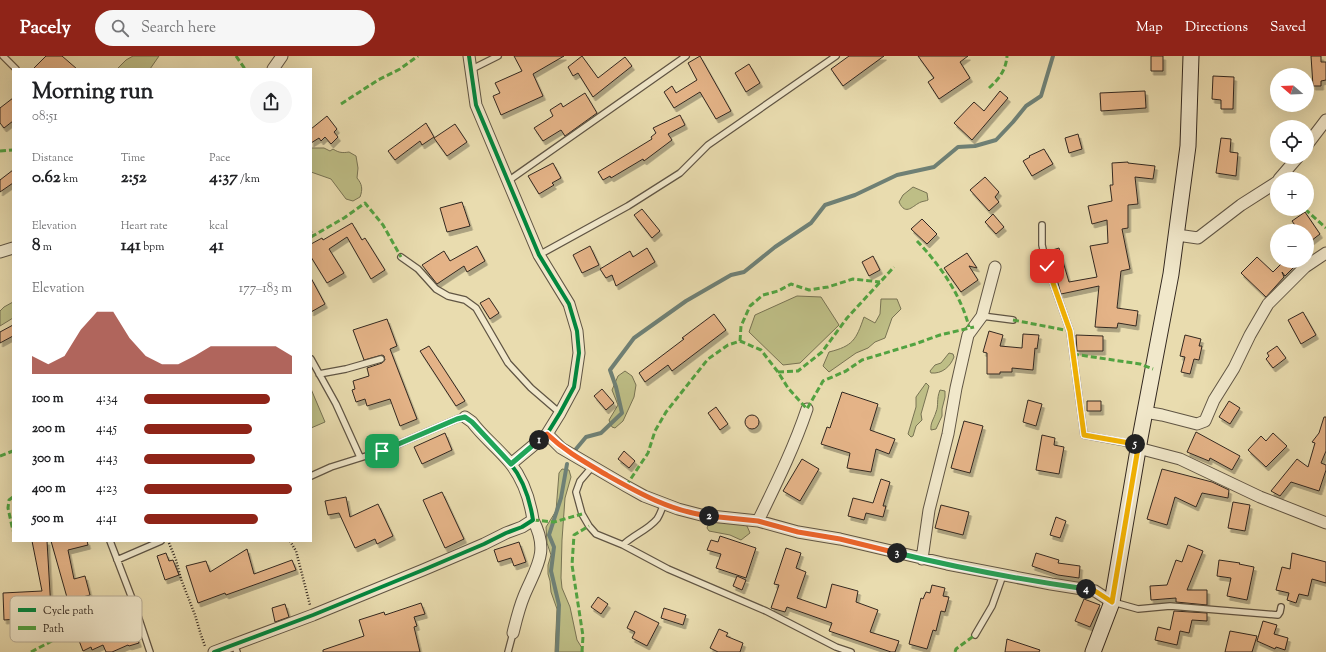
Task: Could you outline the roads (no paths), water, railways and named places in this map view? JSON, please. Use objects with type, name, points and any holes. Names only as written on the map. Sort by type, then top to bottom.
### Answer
[{"type":"main road","points":[[1093,652],[1112,602],[1138,446],[1171,274],[1188,146],[1191,56]]},
{"type":"street","points":[[274,68],[282,56]]},
{"type":"street","points":[[469,56],[476,106],[539,255],[568,304],[577,331],[579,353],[574,387],[560,414],[547,434],[511,464]]},
{"type":"street","points":[[1314,136],[1326,120]]},
{"type":"street","points":[[1285,172],[1292,164]]},
{"type":"street","points":[[1177,234],[1198,238],[1241,205],[1270,186]]},
{"type":"street","points":[[0,252],[12,248]]},
{"type":"street","points":[[1145,412],[1197,424],[1205,421],[1214,400],[1234,368],[1250,335],[1268,304],[1305,267],[1326,253]]},
{"type":"street","points":[[922,559],[929,510],[948,434],[956,388],[968,335],[982,316],[995,267]]},
{"type":"street","points":[[758,521],[795,443],[806,409]]},
{"type":"street","points":[[465,417],[472,422],[511,464],[524,486],[533,520],[540,532],[540,558],[537,569],[523,598],[513,633]]},
{"type":"street","points":[[547,434],[561,448],[592,467],[644,496],[678,509],[702,515],[758,521],[798,532],[840,539],[922,559],[1095,591],[1112,602]]},
{"type":"street","points":[[1138,446],[1180,459],[1260,497],[1324,519]]},
{"type":"street","points":[[214,652],[236,648],[484,544],[522,527],[533,520]]},
{"type":"lane","points":[[3,56],[15,68]]},
{"type":"lane","points":[[470,70],[498,56]]},
{"type":"lane","points":[[508,181],[686,56]]},
{"type":"lane","points":[[539,255],[628,206],[680,173],[708,145],[836,56]]},
{"type":"lane","points":[[1042,225],[1042,245],[1047,266],[1070,331],[1084,435],[1138,446]]},
{"type":"lane","points":[[401,257],[418,269],[436,289],[448,296],[465,300],[476,308],[508,363],[531,388],[560,414]]},
{"type":"lane","points":[[982,316],[1013,320]]},
{"type":"lane","points":[[319,374],[346,369],[381,359]]},
{"type":"lane","points":[[312,361],[336,404],[360,457]]},
{"type":"lane","points":[[312,476],[331,467],[382,451],[465,417]]},
{"type":"lane","points":[[592,467],[580,481],[576,492],[582,514],[596,534],[623,545],[656,563],[766,611],[836,647],[851,652]]},
{"type":"lane","points":[[623,545],[630,538],[642,532],[657,518],[664,504]]},
{"type":"lane","points":[[110,542],[130,596]]},
{"type":"lane","points":[[117,560],[159,542]]},
{"type":"lane","points":[[975,635],[992,606],[1003,575]]},
{"type":"lane","points":[[1112,602],[1138,608],[1170,606],[1278,615],[1281,607]]},
{"type":"lane","points":[[142,630],[150,652]]},
{"type":"lane","points":[[508,652],[513,633]]},
{"type":"waterway","points":[[576,449],[586,437],[601,433],[622,413],[616,387],[610,370],[634,338],[686,301],[731,275],[744,272],[775,247],[811,223],[825,205],[855,195],[897,175],[934,167],[958,147],[975,146],[996,140],[1026,106],[1041,96],[1053,56]]},
{"type":"waterway","points":[[557,652],[559,605],[551,571],[554,547],[549,535],[561,498],[567,464]]}]
